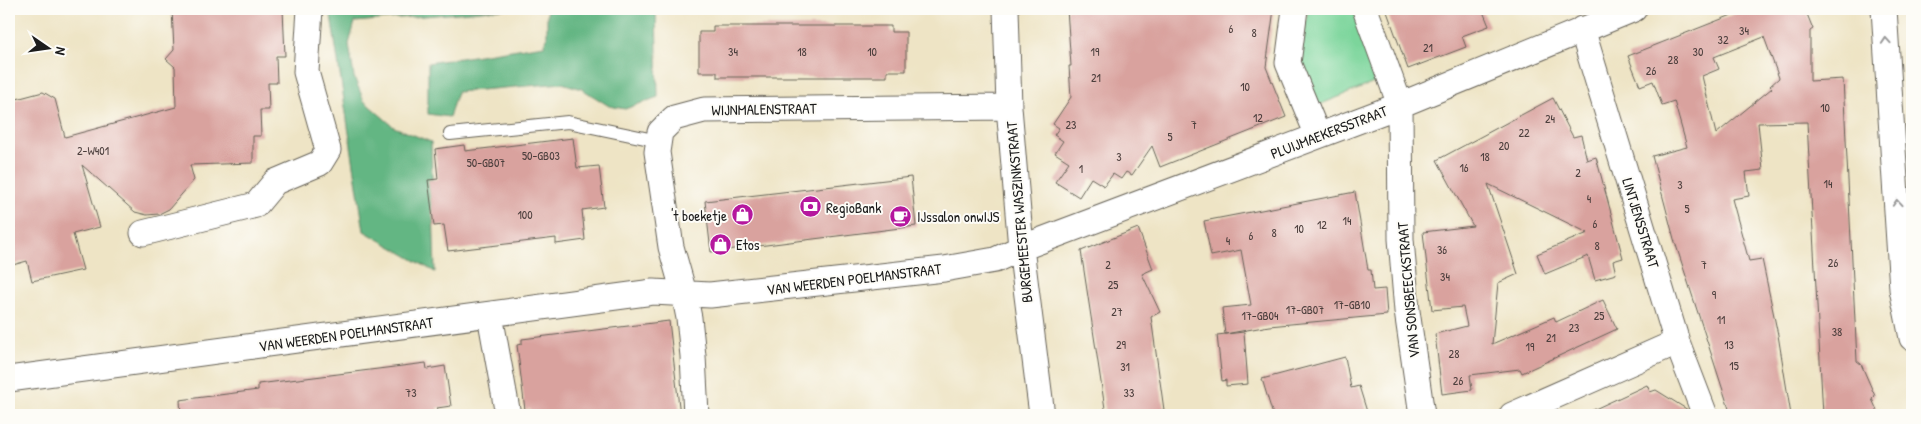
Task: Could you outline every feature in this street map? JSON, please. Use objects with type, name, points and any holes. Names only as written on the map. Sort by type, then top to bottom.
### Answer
[{"type":"street","points":[[144,233],[256,205],[275,182],[320,163],[328,150],[306,72],[310,9]]},
{"type":"street","name":"BURGEMEESTER WASZINKSTRAAT","points":[[1006,9],[1009,107],[1021,248],[1042,415]]},
{"type":"street","points":[[1295,9],[1288,63],[1318,136]]},
{"type":"street","name":"VAN SONSBEECKSTRAAT","points":[[1365,9],[1400,105],[1401,239],[1407,310],[1422,415]]},
{"type":"street","name":"PLUIJMAEKERSSTRAAT","points":[[1021,248],[1400,105],[1634,9]]},
{"type":"street","points":[[1884,9],[1902,290],[1912,338]]},
{"type":"street","name":"LINTJENSSTRAAT","points":[[1582,29],[1677,342],[1705,415]]},
{"type":"street","name":"WIJNMALENSTRAAT","points":[[659,141],[660,132],[674,118],[704,110],[1009,107]]},
{"type":"street","points":[[659,141],[657,152],[671,247],[684,293],[693,356],[696,415]]},
{"type":"street","name":"VAN WEERDEN POELMANSTRAAT","points":[[9,380],[653,292],[710,295],[944,269],[995,260],[1021,248]]},
{"type":"street","points":[[490,315],[508,415]]},
{"type":"street","points":[[1512,415],[1677,342]]},
{"type":"lane","points":[[450,134],[568,122],[659,141]]},
{"type":"green space","points":[[330,9],[504,9],[355,22],[349,44],[354,77],[364,101],[394,127],[431,142],[435,272],[364,231]]},
{"type":"green space","points":[[547,9],[656,9],[658,97],[625,109],[609,106],[582,89],[562,83],[457,92],[449,117],[428,114],[428,63],[544,45],[547,38]]},
{"type":"green space","points":[[1308,9],[1351,9],[1355,15],[1379,81],[1316,106],[1300,63]]},
{"type":"building","points":[[172,9],[283,9],[285,56],[276,56],[277,83],[268,83],[269,110],[260,110],[261,136],[253,136],[253,163],[190,165],[194,180],[169,209],[159,214],[147,215],[135,212],[82,165],[100,227],[73,234],[83,270],[32,281],[27,261],[9,266],[9,101],[43,92],[55,99],[65,137],[176,107],[175,67],[166,59],[174,50]]},
{"type":"building","points":[[1067,9],[1274,9],[1266,67],[1286,117],[1160,167],[1152,146],[1132,175],[1126,172],[1121,179],[1113,174],[1104,186],[1091,178],[1079,197],[1055,182],[1069,162],[1055,153],[1063,141],[1054,135],[1059,128],[1053,124],[1071,97]]},
{"type":"building","points":[[1386,9],[1482,9],[1489,26],[1462,36],[1466,47],[1408,69]]},
{"type":"building","points":[[1747,9],[1805,9],[1813,29],[1810,31],[1810,81],[1843,79],[1857,361],[1861,364],[1875,396],[1872,399],[1879,415],[1823,415],[1807,122],[1758,123],[1763,170],[1746,172],[1749,196],[1732,199],[1749,261],[1762,259],[1778,335],[1791,415],[1731,415],[1674,239],[1652,156],[1687,147],[1674,101],[1662,105],[1653,81],[1640,86],[1628,56]],"holes":[[[1764,37],[1779,78],[1770,86],[1772,88],[1716,134],[1702,76],[1719,69],[1714,57]]]},
{"type":"building","points":[[713,26],[891,26],[891,32],[906,32],[906,71],[887,71],[887,77],[717,77],[717,72],[699,72],[699,32],[713,32]]},
{"type":"building","points":[[1553,98],[1573,137],[1581,135],[1587,160],[1596,157],[1623,258],[1613,261],[1616,274],[1595,280],[1588,256],[1545,274],[1537,254],[1588,233],[1488,184],[1518,274],[1498,283],[1492,344],[1554,317],[1556,322],[1603,300],[1617,329],[1522,373],[1520,369],[1470,375],[1472,390],[1442,394],[1435,334],[1467,326],[1463,307],[1432,310],[1423,232],[1473,226],[1437,160]]},
{"type":"building","points":[[573,138],[577,168],[599,166],[604,207],[582,210],[585,240],[556,244],[556,238],[448,251],[444,225],[434,226],[428,180],[438,179],[435,149],[464,145],[465,151]]},
{"type":"building","points":[[911,177],[916,226],[711,252],[705,201]]},
{"type":"building","points":[[1355,192],[1368,270],[1371,270],[1373,290],[1385,289],[1387,315],[1269,326],[1225,334],[1222,308],[1251,305],[1241,250],[1211,256],[1204,221]]},
{"type":"building","points":[[1138,228],[1153,269],[1142,274],[1160,312],[1151,317],[1164,410],[1132,415],[1106,415],[1081,251]]},
{"type":"building","points":[[669,321],[680,415],[531,415],[530,409],[525,410],[517,345],[522,344],[522,339]]},
{"type":"building","points":[[1244,332],[1248,384],[1226,386],[1226,380],[1222,381],[1217,335]]},
{"type":"building","points":[[1345,357],[1351,388],[1359,386],[1368,415],[1273,415],[1262,379]]},
{"type":"building","points":[[426,363],[427,369],[445,366],[451,406],[437,408],[438,414],[181,415],[180,400],[258,390],[258,384]]},
{"type":"building","points":[[1647,385],[1650,392],[1656,390],[1688,410],[1690,415],[1582,415]]},
{"type":"place","name":"RegioBank","points":[[810,207]]},
{"type":"place","name":"'t boeketje","points":[[743,215]]},
{"type":"place","name":"IJssalon onwIJS","points":[[901,216]]},
{"type":"place","name":"Etos","points":[[720,244]]}]
